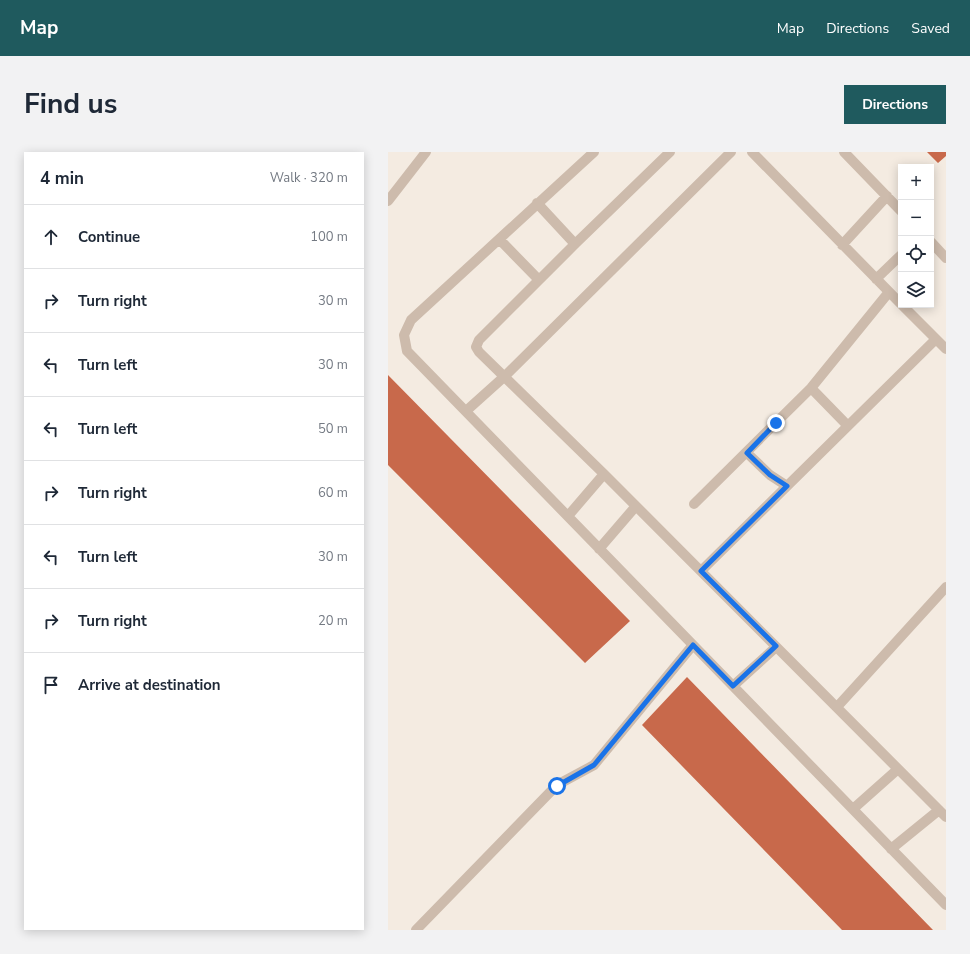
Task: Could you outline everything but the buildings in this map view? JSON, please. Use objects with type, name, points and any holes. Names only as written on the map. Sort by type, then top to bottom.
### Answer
[{"type":"street","points":[[389,197],[426,152]]},
{"type":"street","points":[[594,152],[411,320],[404,336],[407,351],[946,905]]},
{"type":"street","points":[[670,152],[479,340],[476,347],[478,352],[505,376],[604,474],[942,813],[891,849]]},
{"type":"street","points":[[466,412],[505,376],[731,152]]},
{"type":"street","points":[[752,152],[898,300]]},
{"type":"street","points":[[844,152],[898,208]]},
{"type":"street","points":[[842,245],[887,196]]},
{"type":"street","points":[[537,204],[575,244]]},
{"type":"street","points":[[499,239],[540,280]]},
{"type":"street","points":[[934,245],[946,258]]},
{"type":"street","points":[[876,279],[898,258]]},
{"type":"street","points":[[694,504],[811,388],[889,292]]},
{"type":"street","points":[[906,308],[946,349]]},
{"type":"street","points":[[701,571],[936,339]]},
{"type":"street","points":[[811,388],[848,426]]},
{"type":"street","points":[[747,453],[770,475],[787,486]]},
{"type":"street","points":[[568,516],[604,474]]},
{"type":"street","points":[[599,549],[636,506]]},
{"type":"street","points":[[837,707],[946,587]]},
{"type":"street","points":[[416,930],[557,786],[594,765],[693,645]]},
{"type":"street","points":[[733,686],[776,646]]},
{"type":"street","points":[[853,809],[898,769]]},
{"type":"route","points":[[557,786],[594,765],[693,645],[733,686],[776,646],[701,571],[787,486],[759,466],[747,453],[776,423]]}]
